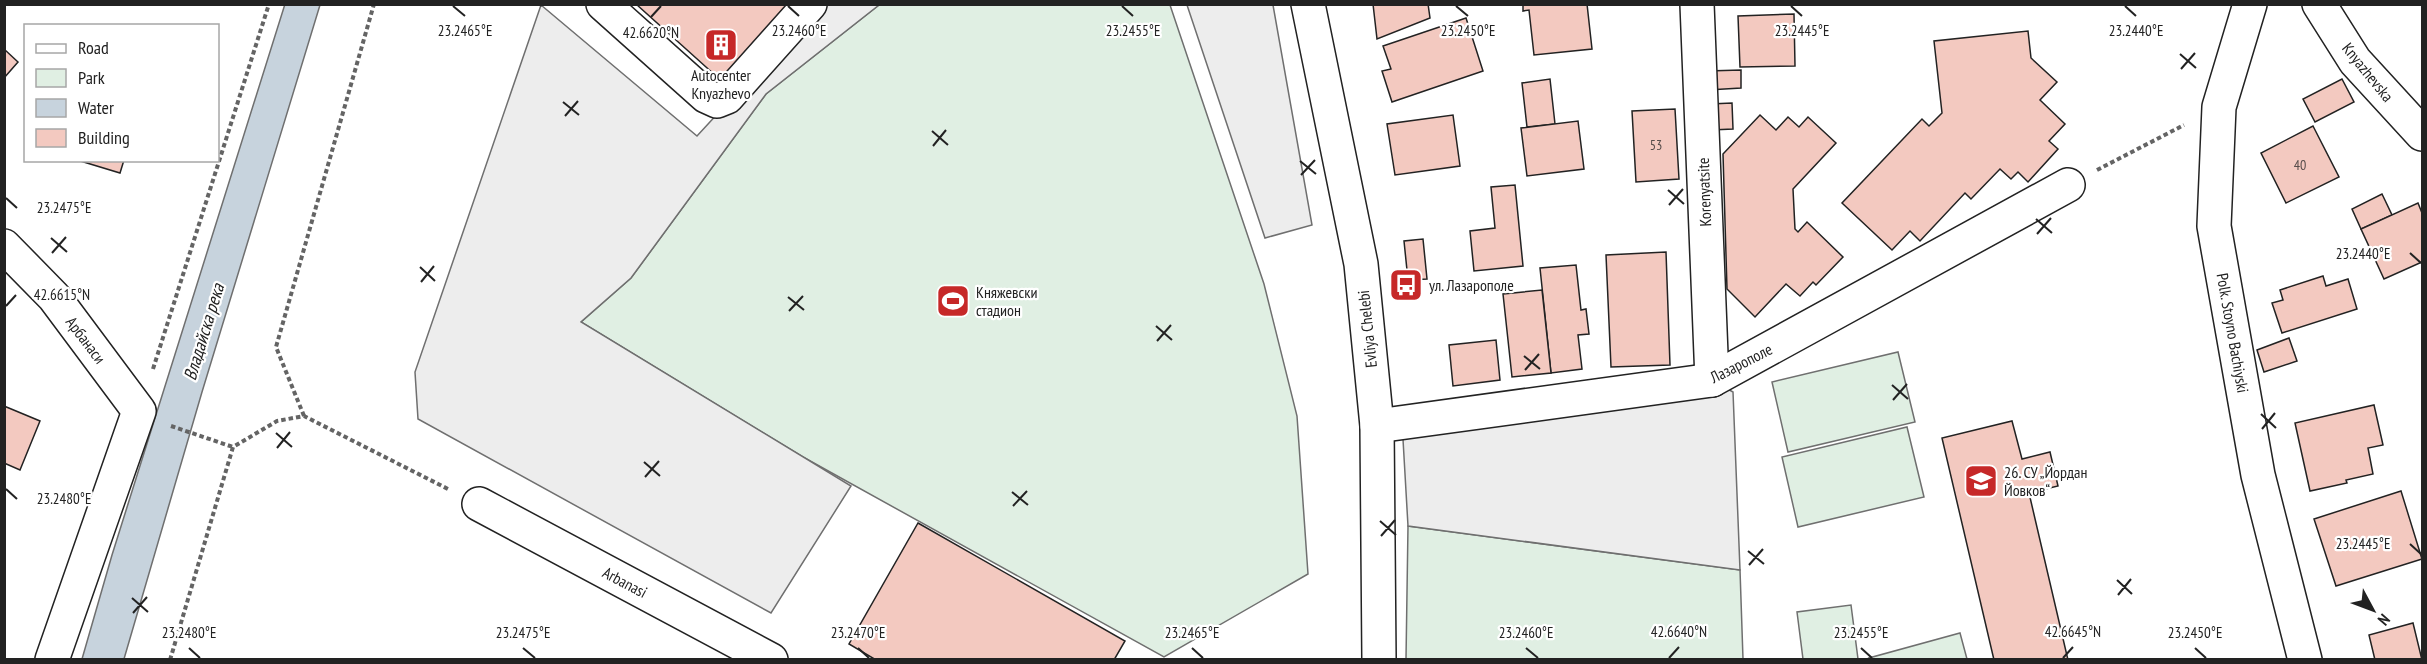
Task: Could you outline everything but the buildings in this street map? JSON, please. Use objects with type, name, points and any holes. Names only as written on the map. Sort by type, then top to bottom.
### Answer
[{"type":"street","points":[[603,4],[706,96],[717,101],[727,97],[810,4]]},
{"type":"street","name":"Evliya Chelebi","points":[[1308,4],[1360,264],[1377,426],[1379,660]]},
{"type":"street","name":"Korenyatsite","points":[[1697,4],[1712,380]]},
{"type":"street","name":"Polk. Stoyno Bachiyski","points":[[2250,4],[2219,107],[2214,226],[2259,475],[2305,660]]},
{"type":"street","name":"Knyazhevska","points":[[2319,4],[2355,61],[2422,134]]},
{"type":"street","name":"Лазарополе","points":[[1377,426],[1712,380],[2067,185]]},
{"type":"street","name":"Арбанаси","points":[[4,246],[54,297],[151,417]]},
{"type":"street","points":[[52,660],[151,417]]},
{"type":"street","name":"Arbanasi","points":[[478,504],[771,660]]},
{"type":"path","points":[[233,447],[151,417],[268,4]]},
{"type":"path","points":[[304,416],[276,347],[374,4]]},
{"type":"path","points":[[2067,185],[2219,107]]},
{"type":"path","points":[[170,660],[233,447],[277,421],[304,416],[478,504]]},
{"type":"green space","points":[[879,5],[1170,5],[1264,284],[1297,416],[1308,574],[1164,657],[803,457],[581,322],[631,278],[766,94]]},
{"type":"green space","points":[[1898,352],[1915,422],[1788,452],[1772,382]]},
{"type":"green space","points":[[1907,427],[1924,497],[1798,527],[1782,457]]},
{"type":"green space","points":[[1408,526],[1740,570],[1743,659],[1406,659]]},
{"type":"green space","points":[[1851,605],[1858,659],[1803,659],[1797,612]]},
{"type":"green space","points":[[1960,633],[1967,659],[1869,658]]},
{"type":"shaded area","points":[[541,5],[697,136],[818,5],[879,5],[766,94],[631,278],[581,322],[851,486],[771,613],[418,419],[415,372]]},
{"type":"shaded area","points":[[1187,5],[1273,5],[1312,225],[1265,238]]},
{"type":"shaded area","points":[[1712,380],[1733,392],[1740,570],[1408,526],[1402,422]]},
{"type":"water","name":"Владайска река","points":[[285,4],[320,5],[202,392],[124,659],[82,659],[112,555]]},
{"type":"place","name":"Autocenter Knyazhevo","points":[[721,45]]},
{"type":"place","name":"ул. Лазарополе","points":[[1406,285]]},
{"type":"place","name":"Княжевски стадион","points":[[953,301]]},
{"type":"place","name":"26. СУ „Йордан Йовков“","points":[[1981,481]]}]
